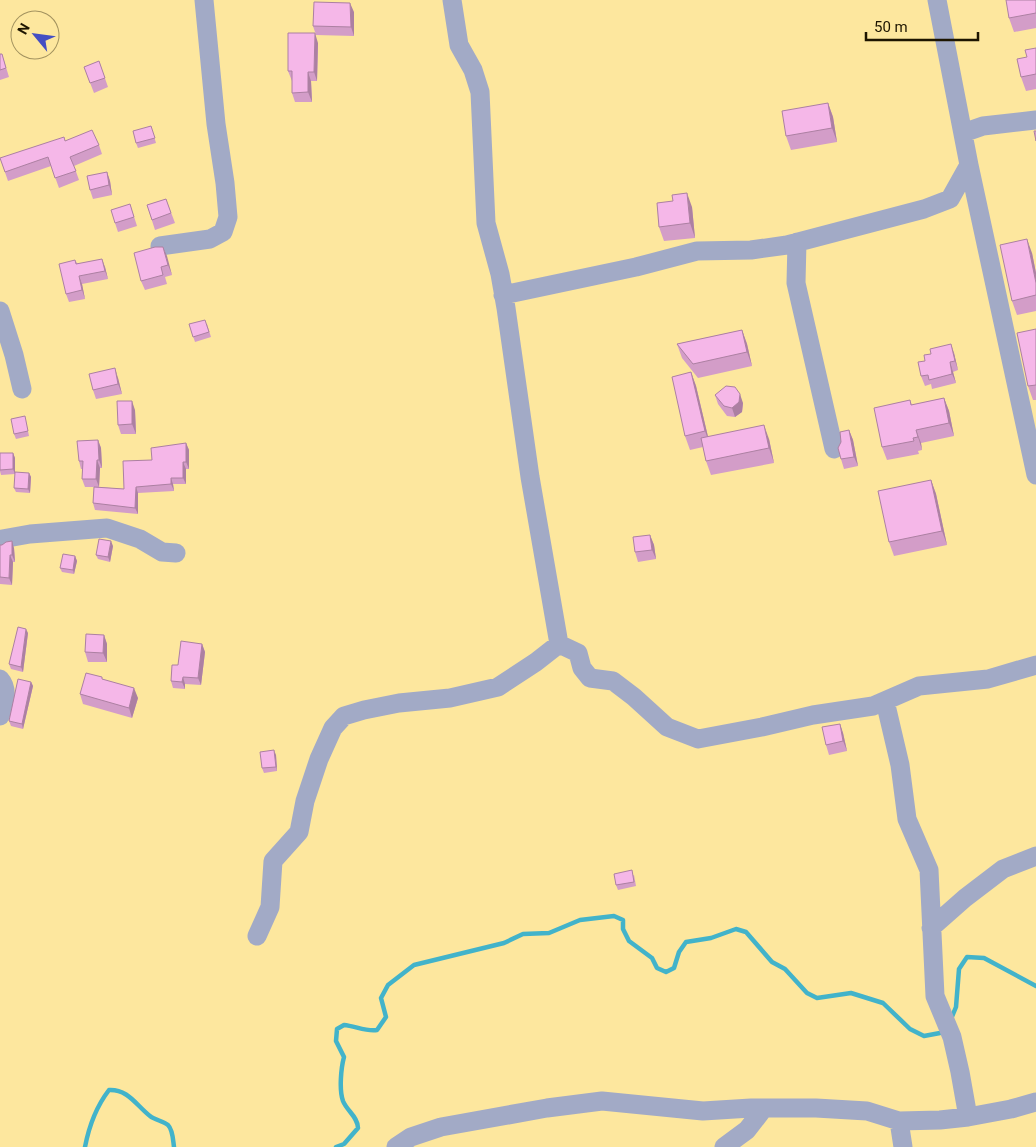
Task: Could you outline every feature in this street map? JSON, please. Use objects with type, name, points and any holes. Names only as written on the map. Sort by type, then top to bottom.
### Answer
[{"type":"street","points":[[160,246],[210,239],[223,232],[228,217],[216,124],[204,0]]},
{"type":"street","points":[[452,0],[459,45],[473,70],[480,92],[486,223],[503,295],[530,477],[559,644]]},
{"type":"street","points":[[937,0],[969,165],[1036,475]]},
{"type":"street","points":[[963,133],[982,126],[1036,120]]},
{"type":"street","points":[[503,295],[636,267],[697,251],[751,250],[797,242],[924,209],[950,199],[969,165]]},
{"type":"street","points":[[797,242],[796,283],[834,450]]},
{"type":"street","points":[[0,311],[14,354],[22,390]]},
{"type":"street","points":[[0,542],[2,539],[30,534],[107,528],[140,540],[162,552],[176,554]]},
{"type":"street","points":[[559,644],[578,653],[582,668],[590,678],[613,681],[667,727],[698,739],[813,715],[873,706],[919,686],[988,679],[1036,665]]},
{"type":"street","points":[[257,936],[270,907],[273,861],[299,832],[305,801],[319,758],[333,728],[344,716],[382,706],[450,698],[498,687],[559,644]]},
{"type":"street","points":[[0,679],[6,692],[0,716]]},
{"type":"street","points":[[885,701],[900,765],[907,819],[929,870],[936,996],[942,1016],[952,1037],[968,1117]]},
{"type":"street","points":[[931,928],[965,898],[1003,869],[1036,856]]},
{"type":"street","points":[[396,1147],[411,1137],[441,1127],[547,1108],[602,1102],[703,1111],[816,1108],[867,1111],[899,1121],[968,1117],[1036,1102]]},
{"type":"street","points":[[724,1147],[747,1130],[764,1108]]},
{"type":"street","points":[[899,1121],[903,1147]]},
{"type":"building","points":[[1006,0],[1036,0],[1036,13],[1009,18]]},
{"type":"building","points":[[314,2],[350,3],[351,27],[313,26]]},
{"type":"building","points":[[288,33],[315,33],[314,72],[308,72],[308,92],[292,93],[292,71],[288,71]]},
{"type":"building","points":[[1036,48],[1036,74],[1021,77],[1017,59],[1027,57],[1025,50]]},
{"type":"building","points":[[0,54],[2,54],[6,68],[0,70]]},
{"type":"building","points":[[99,61],[105,78],[90,83],[84,67]]},
{"type":"building","points":[[828,103],[832,128],[786,136],[782,111]]},
{"type":"building","points":[[151,126],[155,138],[136,143],[133,131]]},
{"type":"building","points":[[92,130],[99,145],[70,157],[76,171],[55,178],[48,157],[5,172],[0,158],[64,137],[65,141]]},
{"type":"building","points":[[107,172],[109,185],[90,190],[87,176]]},
{"type":"building","points":[[687,193],[690,223],[659,227],[657,203],[673,201],[672,195]]},
{"type":"building","points":[[166,199],[171,213],[152,220],[147,205]]},
{"type":"building","points":[[130,204],[134,217],[115,223],[111,210]]},
{"type":"building","points":[[1027,239],[1036,283],[1036,295],[1012,301],[1000,245]]},
{"type":"building","points":[[155,247],[163,247],[168,265],[161,267],[163,275],[141,281],[134,253]]},
{"type":"building","points":[[102,259],[105,271],[79,276],[82,290],[66,294],[59,264],[75,260],[76,264]]},
{"type":"building","points":[[205,320],[209,332],[193,337],[189,324]]},
{"type":"building","points":[[1036,329],[1036,385],[1028,386],[1017,333]]},
{"type":"building","points":[[742,330],[747,352],[693,364],[677,344]]},
{"type":"building","points":[[951,344],[955,361],[950,362],[952,374],[929,380],[928,375],[921,376],[918,362],[925,361],[924,355],[931,354],[930,349]]},
{"type":"building","points":[[115,368],[118,384],[93,390],[89,374]]},
{"type":"building","points":[[691,372],[705,431],[685,436],[672,377]]},
{"type":"building","points":[[726,386],[735,387],[740,394],[739,402],[732,408],[724,406],[715,395]]},
{"type":"building","points":[[944,398],[949,423],[916,430],[918,437],[913,438],[914,441],[882,447],[874,408],[910,400],[911,405]]},
{"type":"building","points":[[117,401],[132,401],[132,424],[118,425]]},
{"type":"building","points":[[25,416],[28,431],[14,434],[11,419]]},
{"type":"building","points":[[764,425],[769,448],[706,461],[701,438]]},
{"type":"building","points":[[849,430],[854,457],[841,459],[838,448],[841,442],[840,432]]},
{"type":"building","points":[[98,440],[99,460],[97,460],[96,479],[82,479],[83,461],[79,461],[77,441]]},
{"type":"building","points":[[186,443],[186,462],[183,462],[183,478],[171,478],[171,484],[136,487],[135,508],[93,503],[94,487],[124,489],[123,461],[152,460],[151,448]]},
{"type":"building","points":[[0,453],[13,453],[13,469],[0,470]]},
{"type":"building","points":[[15,472],[29,473],[28,489],[14,488]]},
{"type":"building","points":[[931,480],[942,531],[889,542],[878,491]]},
{"type":"building","points":[[650,535],[652,550],[635,552],[633,537]]},
{"type":"building","points":[[99,539],[111,541],[108,557],[96,555]]},
{"type":"building","points":[[12,541],[9,578],[0,577],[0,545]]},
{"type":"building","points":[[63,554],[75,556],[73,570],[60,568]]},
{"type":"building","points":[[18,627],[26,629],[21,667],[9,664]]},
{"type":"building","points":[[86,634],[104,635],[103,653],[85,652]]},
{"type":"building","points":[[181,641],[202,644],[198,678],[183,677],[182,682],[171,681],[172,665],[178,665]]},
{"type":"building","points":[[86,673],[134,688],[129,708],[80,694]]},
{"type":"building","points":[[18,679],[31,682],[22,724],[9,721]]},
{"type":"building","points":[[840,724],[843,741],[826,745],[822,727]]},
{"type":"building","points":[[274,750],[276,767],[262,768],[260,752]]},
{"type":"building","points":[[632,870],[634,882],[616,885],[614,874]]},
{"type":"waterway","points":[[336,1147],[344,1144],[358,1128],[358,1124],[343,1101],[341,1079],[344,1057],[336,1041],[337,1029],[344,1025],[377,1030],[386,1017],[381,998],[388,985],[414,965],[504,943],[523,934],[549,933],[580,920],[614,916],[623,920],[623,929],[629,941],[652,958],[657,968],[666,972],[674,968],[679,952],[686,942],[711,938],[736,929],[746,932],[772,962],[785,969],[807,993],[817,998],[851,993],[883,1003],[910,1029],[924,1036],[940,1033],[943,1029]]},
{"type":"waterway","points":[[951,1019],[956,1007],[959,969],[967,957],[984,958],[1036,986]]},
{"type":"waterway","points":[[85,1147],[94,1117],[100,1103],[109,1090],[116,1090],[127,1095],[154,1119],[168,1125],[172,1132],[174,1147]]}]
